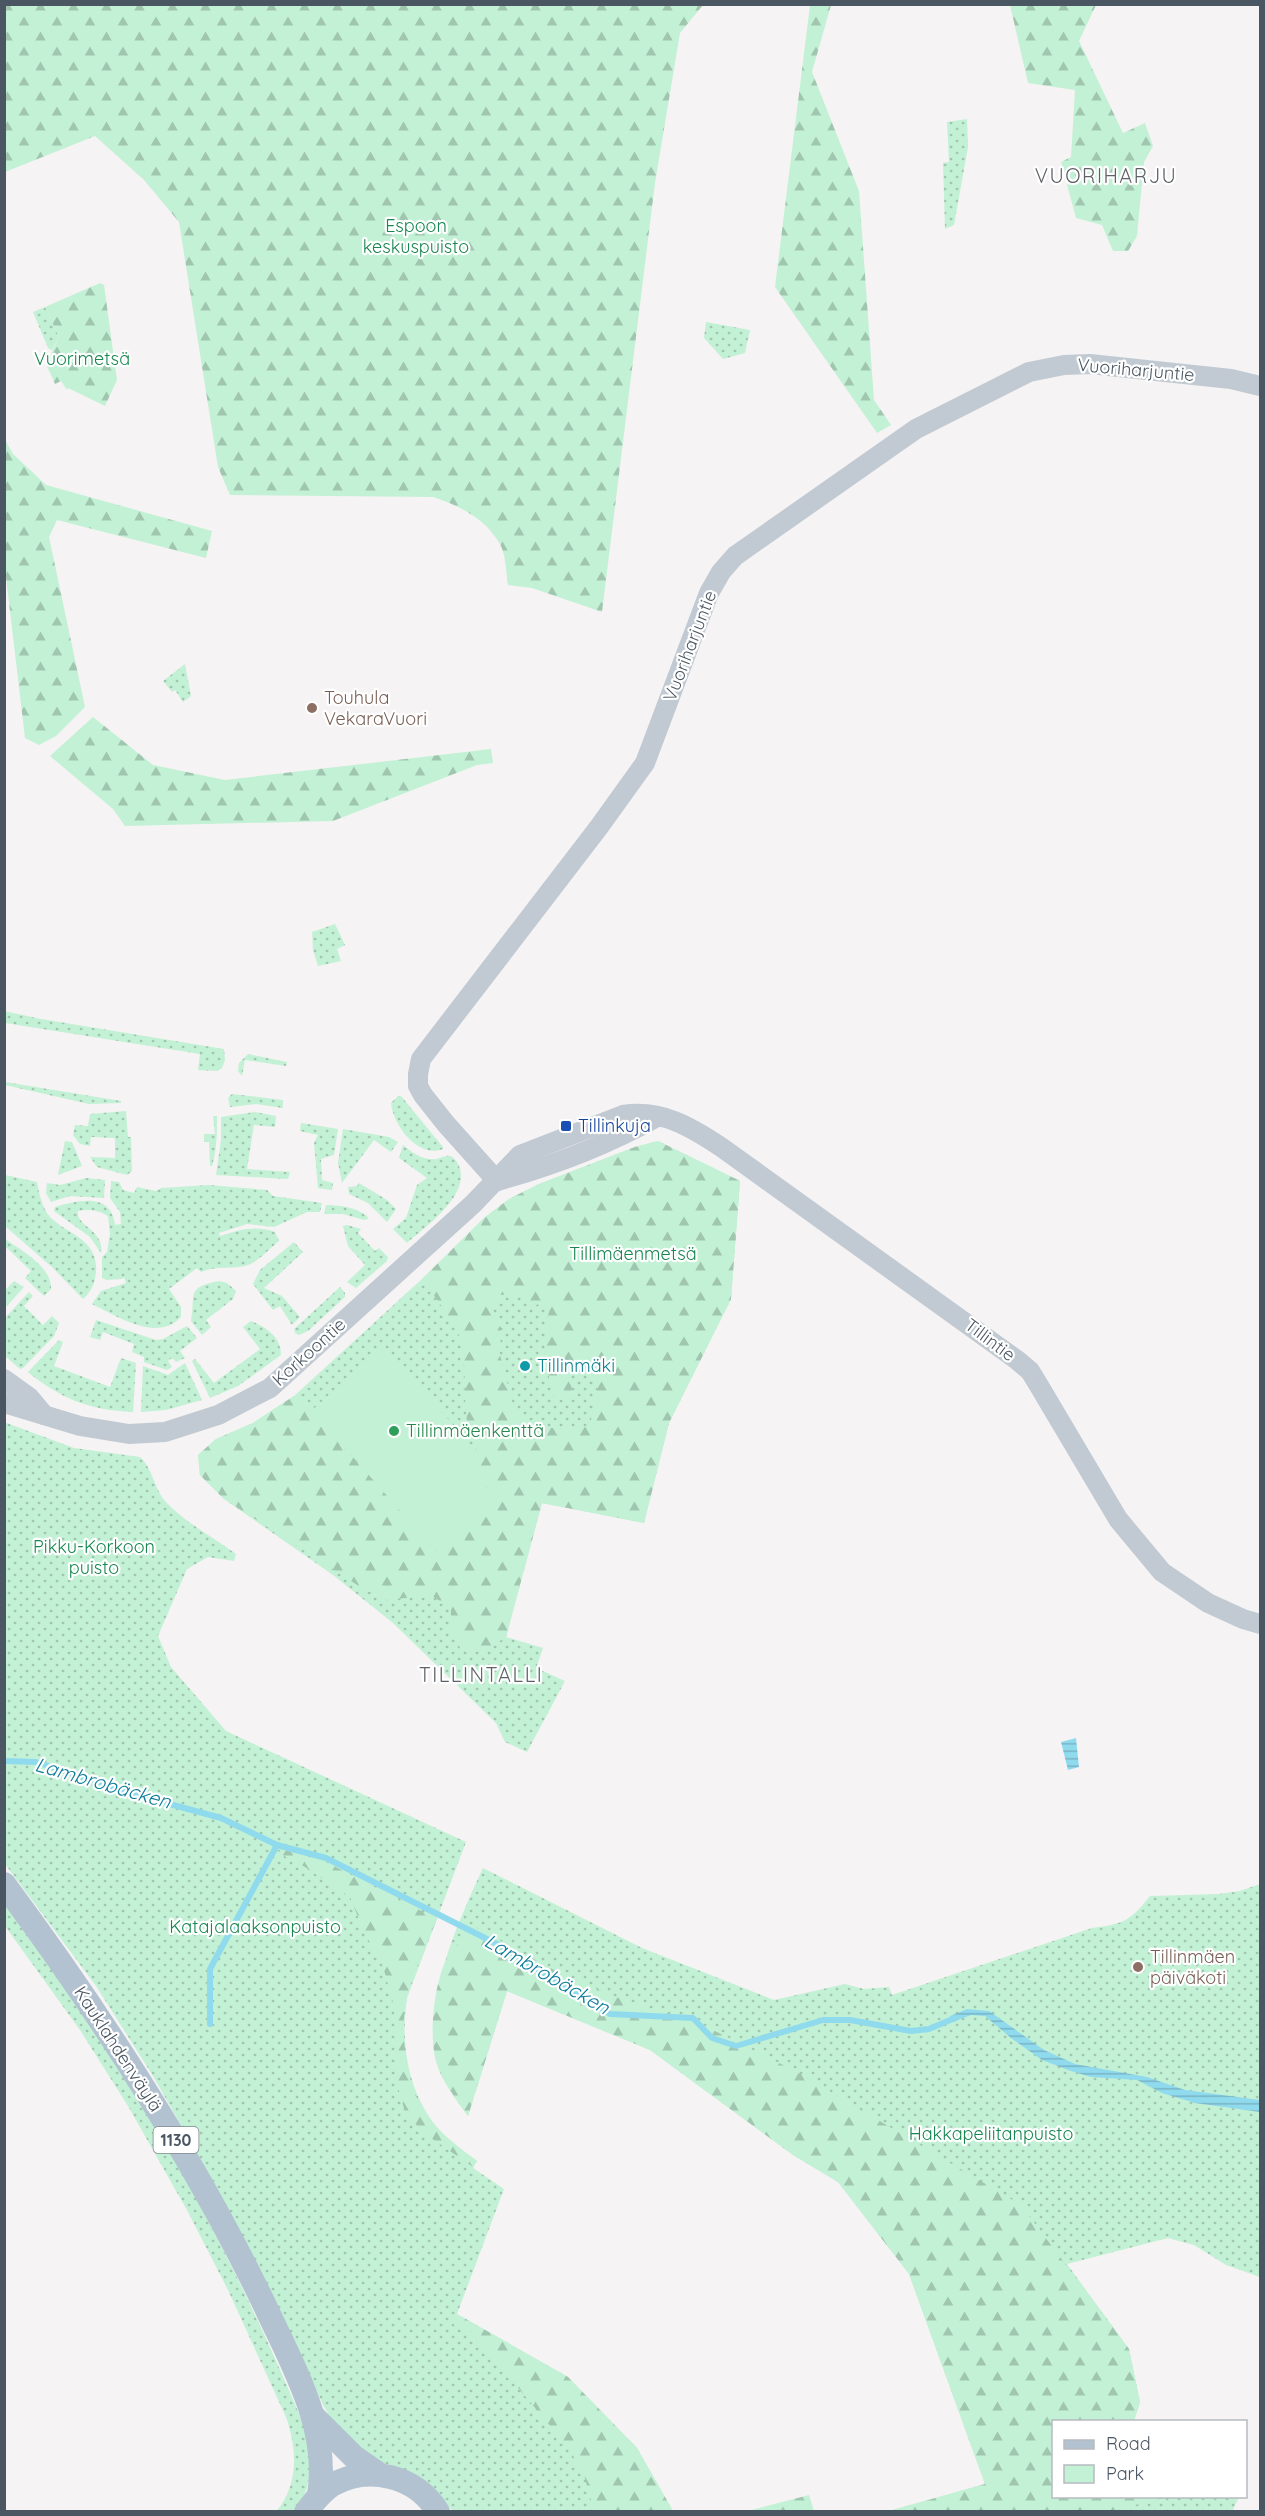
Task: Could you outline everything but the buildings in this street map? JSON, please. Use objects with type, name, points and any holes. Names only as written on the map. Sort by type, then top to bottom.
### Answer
[{"type":"main road","name":"Kauklahdenväylä","points":[[4,1884],[105,2026],[180,2147],[238,2249],[313,2416],[322,2455],[323,2473],[313,2503]]},
{"type":"main road","name":"Kauklahdenväylä","points":[[313,2416],[353,2456],[379,2475]]},
{"type":"main road","points":[[313,2503],[347,2478],[379,2475],[410,2484],[423,2493],[438,2511]]},
{"type":"street","name":"Vuoriharjuntie","points":[[497,1181],[423,1095],[418,1086],[417,1074],[421,1059],[599,827],[645,763],[709,593],[735,556],[916,429],[1029,372],[1064,364],[1090,364],[1231,379],[1260,386]]},
{"type":"street","name":"Tillintie","points":[[497,1181],[528,1173],[619,1137],[657,1117],[673,1119],[687,1125],[722,1147],[1030,1371],[1118,1519],[1162,1572],[1208,1603],[1260,1624]]},
{"type":"street","name":"Korkoontie","points":[[4,1403],[80,1426],[129,1434],[165,1432],[219,1415],[270,1388],[497,1181]]},
{"type":"street","points":[[4,1379],[29,1397],[44,1415]]},
{"type":"green space","name":"Espoon keskuspuisto","points":[[5,4],[703,5],[680,33],[655,183],[602,612],[532,588],[508,585],[503,553],[494,535],[471,514],[433,497],[230,495],[218,467],[179,222],[144,180],[95,136],[5,172]]},
{"type":"green space","points":[[810,5],[831,5],[812,72],[859,191],[874,400],[891,425],[877,433],[775,287]]},
{"type":"green space","points":[[1010,5],[1096,5],[1079,41],[1123,133],[1145,123],[1153,146],[1144,162],[1137,236],[1128,251],[1113,251],[1102,225],[1076,218],[1061,162],[1071,157],[1075,90],[1028,83]]},
{"type":"green space","points":[[967,119],[968,147],[954,225],[945,229],[943,163],[949,162],[947,122]]},
{"type":"green space","name":"Vuorimetsä","points":[[100,283],[104,285],[117,380],[105,406],[68,388],[67,390],[61,381],[55,384],[46,364],[59,337],[45,307]]},
{"type":"green space","points":[[45,307],[59,337],[52,350],[48,348],[33,312]]},
{"type":"green space","points":[[706,322],[750,330],[745,353],[723,359],[704,338]]},
{"type":"green space","points":[[4,438],[13,454],[46,485],[212,531],[206,558],[57,520],[49,537],[85,707],[56,736],[39,745],[25,738],[5,569]]},
{"type":"green space","points":[[185,664],[191,696],[183,702],[175,690],[172,692],[163,681]]},
{"type":"green space","points":[[93,717],[153,765],[225,780],[491,749],[493,763],[477,765],[333,821],[125,826],[113,809],[50,756]]},
{"type":"green space","points":[[335,924],[345,945],[337,949],[341,961],[318,966],[313,950],[312,932]]},
{"type":"green space","points":[[4,1011],[224,1049],[225,1060],[222,1068],[217,1071],[198,1070],[200,1054],[5,1023]]},
{"type":"green space","points":[[248,1054],[287,1062],[286,1066],[245,1060],[242,1076],[238,1071],[239,1063]]},
{"type":"green space","points":[[5,1082],[121,1101],[121,1103],[89,1104],[5,1085]]},
{"type":"green space","points":[[232,1094],[283,1100],[283,1108],[256,1104],[230,1107],[228,1098]]},
{"type":"green space","points":[[401,1096],[443,1149],[434,1151],[425,1149],[408,1138],[396,1121],[393,1112],[391,1103]]},
{"type":"green space","points":[[126,1111],[128,1137],[131,1137],[132,1171],[127,1175],[97,1167],[90,1157],[115,1158],[115,1138],[91,1137],[90,1146],[80,1144],[73,1135],[75,1125],[88,1126],[90,1114]]},
{"type":"green space","points":[[255,1112],[276,1116],[275,1127],[254,1125],[247,1169],[290,1172],[288,1179],[216,1175],[221,1140],[221,1117]]},
{"type":"green space","points":[[213,1116],[217,1116],[216,1141],[214,1160],[210,1166],[209,1142],[204,1142],[204,1134],[215,1134]]},
{"type":"green space","points":[[301,1123],[338,1129],[334,1155],[321,1159],[322,1180],[333,1183],[332,1190],[318,1188],[314,1143],[318,1135],[300,1131]]},
{"type":"green space","points":[[343,1129],[389,1137],[398,1142],[391,1152],[374,1140],[342,1183],[338,1163]]},
{"type":"green space","points":[[65,1141],[72,1142],[82,1166],[58,1175]]},
{"type":"green space","name":"Tillimäenmetsä","points":[[658,1141],[740,1181],[731,1299],[669,1423],[644,1523],[542,1503],[506,1637],[543,1648],[536,1668],[565,1681],[527,1752],[505,1742],[496,1723],[393,1623],[333,1575],[224,1499],[200,1475],[198,1455],[216,1439],[253,1423],[294,1396],[422,1279],[484,1218],[509,1199],[539,1184],[635,1147]]},
{"type":"green space","name":"Tillimäenmetsä","points":[[658,1141],[740,1181],[731,1299],[669,1423],[644,1523],[542,1503],[506,1637],[479,1651],[461,1650],[451,1628],[451,1609],[434,1597],[387,1600],[365,1590],[224,1499],[200,1475],[198,1455],[216,1439],[253,1423],[294,1396],[312,1410],[439,1555],[500,1503],[471,1472],[484,1460],[475,1447],[470,1433],[460,1338],[448,1316],[422,1279],[484,1218],[509,1199],[539,1184],[635,1147]],"holes":[[[519,1294],[530,1308],[543,1302],[549,1309],[546,1355],[556,1401],[572,1396],[571,1373],[565,1362],[586,1368],[598,1384],[590,1425],[552,1428],[516,1416],[500,1355],[501,1328],[493,1309],[499,1295]]]},
{"type":"green space","points":[[403,1145],[427,1159],[451,1157],[456,1160],[461,1177],[459,1188],[445,1209],[407,1243],[393,1229],[406,1218],[417,1185],[427,1178],[399,1158]]},
{"type":"green space","points":[[5,1175],[37,1182],[43,1205],[50,1217],[80,1239],[92,1252],[95,1260],[95,1279],[91,1290],[83,1299],[53,1268],[5,1226]]},
{"type":"green space","points":[[86,1178],[105,1180],[104,1198],[70,1196],[51,1202],[46,1193],[47,1183],[60,1185]]},
{"type":"green space","points":[[111,1181],[119,1182],[123,1190],[134,1193],[137,1187],[156,1191],[161,1188],[209,1185],[267,1190],[273,1196],[322,1203],[320,1212],[307,1212],[274,1227],[247,1224],[219,1233],[220,1236],[241,1230],[260,1229],[275,1232],[279,1241],[248,1265],[201,1272],[197,1268],[169,1289],[181,1307],[181,1317],[160,1328],[149,1327],[137,1325],[92,1304],[101,1291],[126,1283],[124,1277],[107,1280],[102,1278],[102,1257],[107,1252],[110,1234],[108,1216],[93,1210],[78,1211],[81,1221],[99,1239],[101,1253],[90,1237],[54,1211],[55,1207],[64,1204],[92,1201],[107,1207],[115,1225],[121,1224],[120,1212],[110,1198]]},
{"type":"green space","points":[[359,1183],[387,1200],[396,1209],[387,1222],[368,1203],[349,1194],[348,1187],[357,1186]]},
{"type":"green space","points":[[326,1205],[352,1208],[367,1216],[368,1219],[343,1214],[324,1214]]},
{"type":"green space","points":[[343,1226],[361,1229],[358,1233],[375,1251],[379,1248],[388,1257],[387,1261],[356,1288],[347,1282],[365,1265],[348,1246]]},
{"type":"green space","points":[[4,1238],[34,1259],[46,1273],[51,1289],[44,1296],[25,1278],[31,1271],[7,1248],[5,1249]]},
{"type":"green space","points":[[294,1242],[303,1252],[264,1288],[282,1296],[300,1317],[292,1325],[280,1306],[273,1310],[253,1284],[260,1270]]},
{"type":"green space","points":[[14,1281],[24,1287],[5,1308],[5,1290]]},
{"type":"green space","points":[[219,1281],[227,1283],[236,1291],[233,1299],[206,1320],[211,1327],[202,1335],[191,1321],[194,1294],[201,1286]]},
{"type":"green space","points":[[340,1287],[345,1297],[308,1331],[299,1335],[295,1333],[294,1329]]},
{"type":"green space","points":[[29,1292],[33,1296],[24,1306],[43,1325],[52,1316],[59,1323],[54,1336],[20,1369],[5,1356],[5,1318]]},
{"type":"green space","points":[[96,1320],[156,1340],[163,1339],[187,1326],[197,1338],[180,1351],[185,1358],[176,1362],[172,1358],[168,1361],[172,1367],[167,1370],[144,1362],[144,1357],[132,1352],[134,1344],[103,1332],[100,1340],[90,1337]]},
{"type":"green space","points":[[251,1321],[276,1338],[281,1355],[238,1386],[210,1398],[192,1361],[195,1359],[214,1383],[260,1349],[243,1327]]},
{"type":"green space","points":[[59,1340],[63,1342],[54,1366],[110,1387],[121,1358],[136,1363],[133,1412],[89,1406],[64,1396],[28,1372]]},
{"type":"green space","name":"Tillinmäenkenttä","points":[[384,1346],[484,1460],[472,1472],[501,1503],[439,1555],[312,1410]]},
{"type":"green space","points":[[185,1363],[202,1400],[166,1410],[141,1412],[143,1366],[168,1375]]},
{"type":"green space","name":"Katajalaaksonpuisto","points":[[4,1422],[74,1448],[140,1457],[148,1467],[165,1501],[190,1523],[236,1554],[234,1561],[208,1557],[187,1569],[158,1636],[171,1667],[226,1731],[466,1842],[407,1998],[405,2016],[409,2069],[414,2086],[430,2118],[449,2140],[477,2161],[473,2168],[504,2189],[457,2314],[568,2377],[637,2448],[673,2511],[453,2511],[439,2498],[354,2445],[333,2422],[226,2205],[153,2076],[96,1986],[5,1864]]},
{"type":"green space","points":[[285,1850],[326,1862],[437,1919],[407,1997],[404,2039],[408,2070],[423,2110],[441,2131],[477,2161],[473,2167],[427,2135],[406,2115],[396,2081],[394,2006],[382,1963],[365,1934],[350,1897],[305,1867],[277,1852]]},
{"type":"green space","name":"Hakkapeliitanpuisto","points":[[483,1868],[642,1948],[774,2000],[845,1984],[864,1989],[889,1987],[892,1995],[1092,1928],[1119,1923],[1137,1911],[1150,1896],[1219,1894],[1240,1891],[1260,1884],[1260,2277],[1226,2265],[1194,2245],[1168,2238],[1067,2264],[1129,2349],[1140,2402],[1134,2420],[1052,2420],[1052,2498],[1239,2498],[1232,2512],[889,2511],[985,2484],[909,2274],[838,2182],[793,2155],[650,2050],[507,1991],[468,2116],[441,2076],[436,2061],[433,2037],[438,1987],[463,1913]]},
{"type":"green space","points":[[4,1903],[80,2010],[135,2093],[216,2235],[273,2353],[307,2433],[310,2454],[308,2484],[295,2511],[277,2511],[289,2489],[294,2466],[290,2429],[228,2290],[188,2212],[128,2106],[80,2030],[5,1926]]},
{"type":"green space","points":[[475,1927],[556,1971],[613,1996],[703,2025],[799,2073],[1021,2205],[1129,2349],[1140,2402],[1134,2420],[1052,2420],[1052,2498],[1164,2498],[1110,2511],[889,2511],[985,2484],[909,2274],[838,2182],[793,2155],[650,2050],[507,1991],[468,2116],[437,2064],[433,2040],[434,2011],[442,1969],[447,1958]]},
{"type":"green space","points":[[457,2314],[568,2377],[637,2448],[673,2511],[594,2511],[584,2475],[568,2447],[471,2332],[453,2324]]},
{"type":"green space","points":[[809,2495],[814,2511],[748,2511]]},
{"type":"water","points":[[1076,1738],[1079,1767],[1068,1770],[1061,1742]]},
{"type":"water","points":[[967,2009],[989,2011],[1044,2050],[1075,2064],[1147,2077],[1185,2090],[1260,2100],[1260,2112],[1195,2103],[1162,2093],[1137,2080],[1091,2077],[1071,2071],[1042,2060],[985,2016],[971,2015],[953,2022],[949,2020],[950,2016]]},
{"type":"waterway","name":"Lambrobäcken","points":[[4,1761],[36,1762],[144,1797],[221,1818],[277,1845],[326,1858],[501,1946],[610,2014],[693,2018],[712,2038],[736,2046],[823,2020],[850,2020],[911,2031],[929,2029],[955,2018]]},
{"type":"waterway","points":[[210,2024],[210,1969],[277,1845]]},
{"type":"place","name":"Touhula VekaraVuori","points":[[312,708]]},
{"type":"place","name":"Tillinkuja","points":[[566,1126]]},
{"type":"place","name":"Tillinmäki","points":[[525,1366]]},
{"type":"place","name":"Tillinmäenkenttä","points":[[394,1431]]},
{"type":"place","name":"Tillinmäen päiväkoti","points":[[1138,1967]]},
{"type":"district","name":"VUORIHARJU","points":[[1106,176]]},
{"type":"district","name":"TILLINTALLI","points":[[481,1675]]},
{"type":"park label","name":"Pikku-Korkoon puisto","points":[[94,1557]]}]
